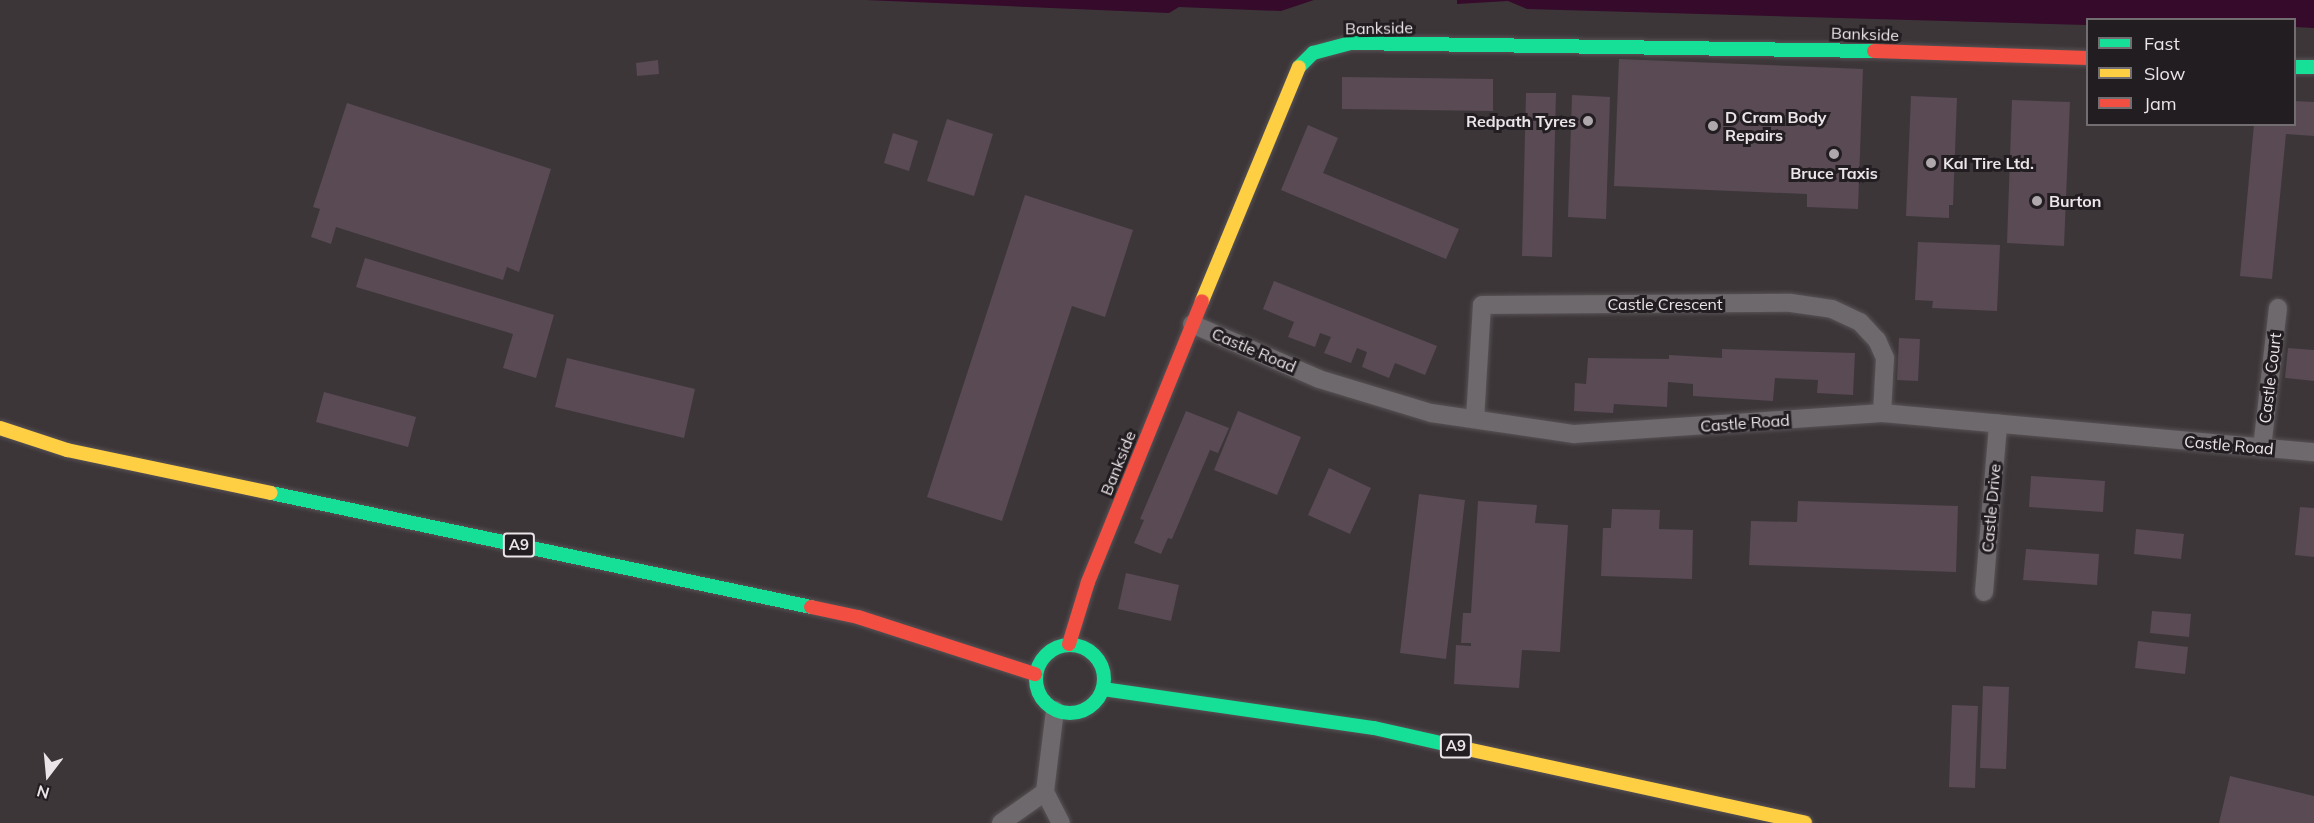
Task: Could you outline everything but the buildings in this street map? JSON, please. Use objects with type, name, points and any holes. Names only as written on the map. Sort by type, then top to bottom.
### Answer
[{"type":"main road","name":"Bankside","points":[[1069,644],[1088,582],[1192,324],[1298,68],[1313,53],[1330,46],[1352,43],[1852,50],[2086,58]]},
{"type":"main road","points":[[2296,67],[2314,67]]},
{"type":"main road","name":"A9","points":[[0,428],[67,450],[858,617],[1035,674]]},
{"type":"main road","points":[[1069,644],[1093,653],[1101,663],[1103,689],[1089,708],[1078,713],[1054,710],[1038,694],[1035,674],[1047,653],[1069,644]]},
{"type":"main road","name":"A9","points":[[1103,689],[1374,728],[1805,823]]},
{"type":"street","name":"Castle Crescent","points":[[1475,419],[1482,305],[1791,303],[1832,309],[1860,322],[1877,340],[1886,358],[1882,413]]},
{"type":"street","name":"Castle Court","points":[[2262,448],[2278,308]]},
{"type":"street","name":"Castle Road","points":[[1192,324],[1319,379],[1431,412],[1574,434],[1882,413],[2314,452]]},
{"type":"street","name":"Castle Drive","points":[[1984,592],[1998,424]]},
{"type":"street","points":[[1054,710],[1045,792],[1061,823]]},
{"type":"street","points":[[1001,823],[1045,792]]},
{"type":"shaded area","points":[[866,0],[1314,0],[1281,11],[1179,7],[1169,13]]},
{"type":"shaded area","points":[[1457,0],[2314,0],[2314,28],[2296,27],[2296,18],[2086,18],[2086,25],[1527,9],[1508,1],[1457,4]]},
{"type":"traffic: fast","points":[[1299,67],[1313,53],[1351,43],[1874,51]]},
{"type":"traffic: fast","points":[[2296,67],[2314,67]]},
{"type":"traffic: fast","points":[[271,493],[811,607]]},
{"type":"traffic: fast","points":[[1077,645],[1089,651],[1098,660],[1104,672],[1104,679],[1102,692],[1094,703],[1077,713],[1063,713],[1046,703],[1038,692],[1036,672],[1046,655],[1057,647],[1077,645]]},
{"type":"traffic: fast","points":[[1103,689],[1374,728],[1467,749]]},
{"type":"traffic: slow","points":[[1202,301],[1299,67]]},
{"type":"traffic: slow","points":[[0,428],[67,450],[271,493]]},
{"type":"traffic: slow","points":[[1467,749],[1805,823]]},
{"type":"traffic: jam","points":[[1874,51],[2086,58]]},
{"type":"traffic: jam","points":[[1069,644],[1088,582],[1202,301]]},
{"type":"traffic: jam","points":[[811,607],[858,617],[1035,674]]},
{"type":"place","name":"Redpath Tyres","points":[[1588,121]]},
{"type":"place","name":"D Cram Body Repairs","points":[[1713,126]]},
{"type":"place","name":"Bruce Taxis","points":[[1834,154]]},
{"type":"place","name":"Kal Tire Ltd.","points":[[1931,163]]},
{"type":"place","name":"Burton","points":[[2037,201]]}]
